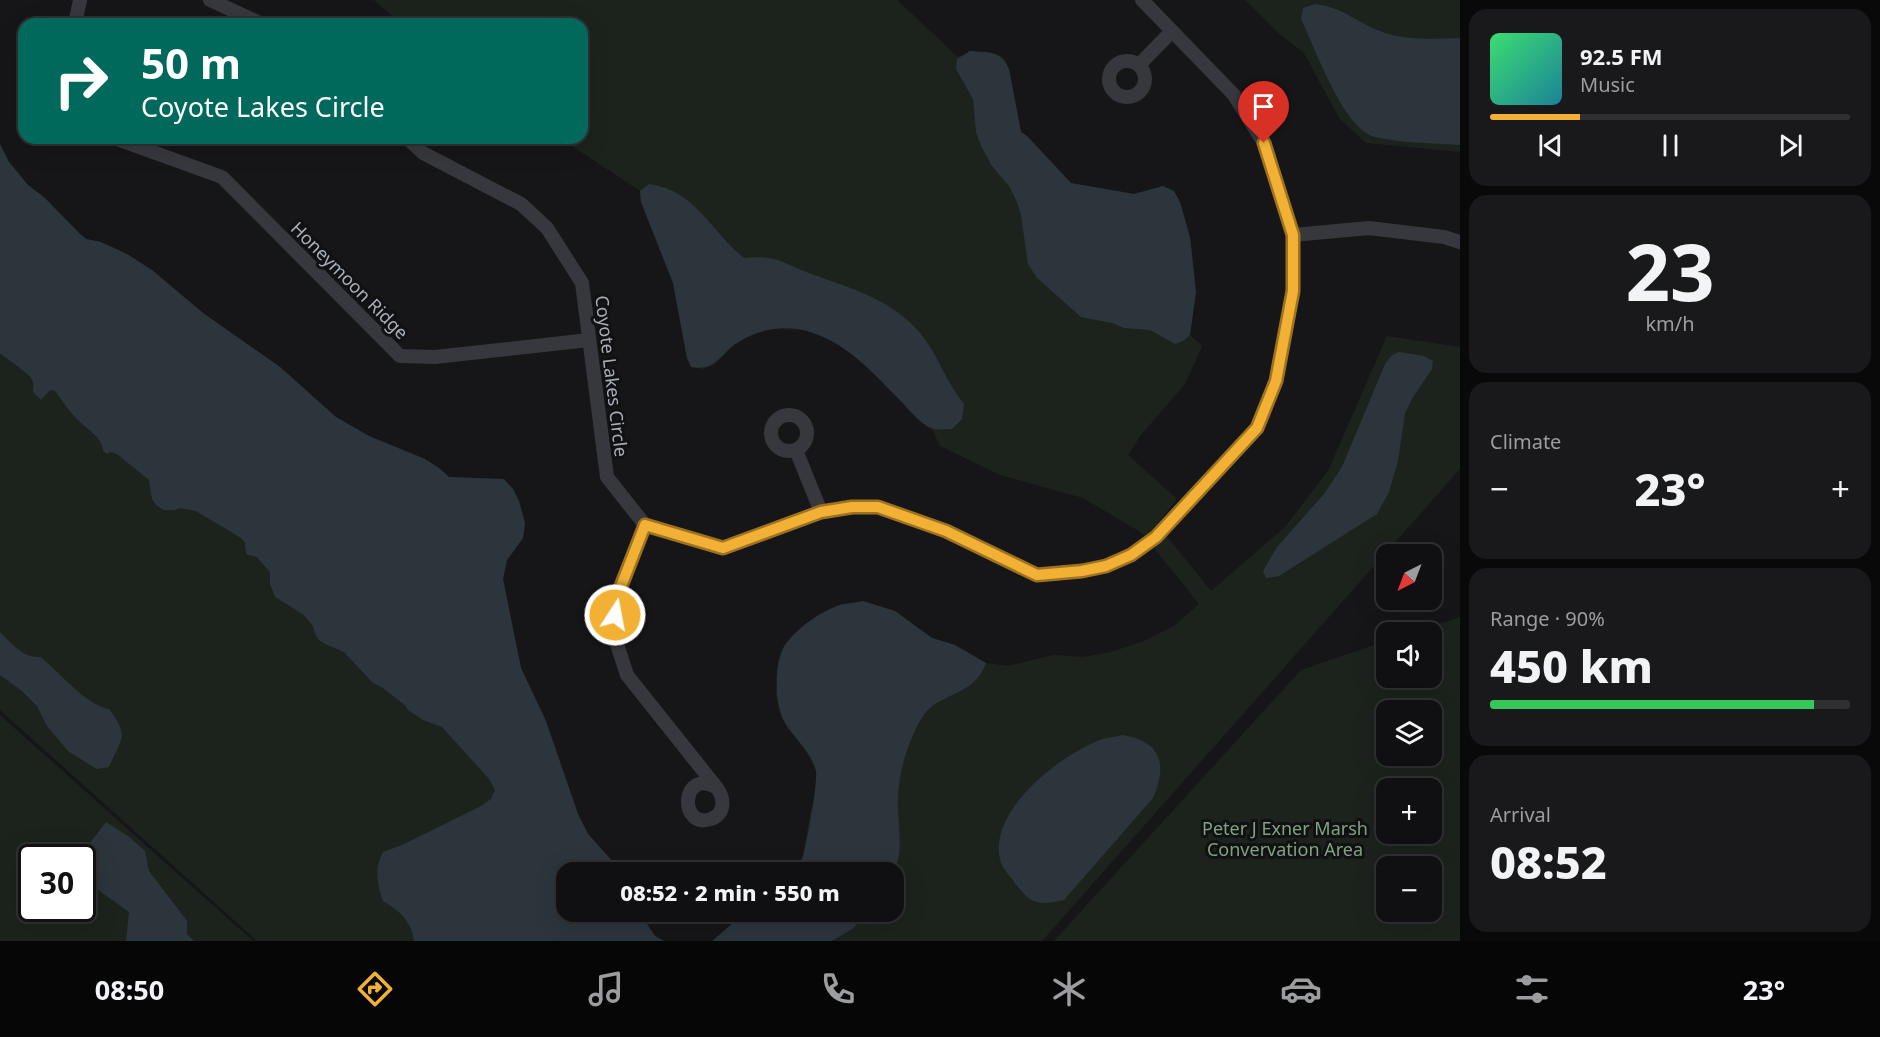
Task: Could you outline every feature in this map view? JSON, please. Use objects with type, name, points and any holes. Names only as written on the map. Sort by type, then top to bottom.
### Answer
[{"type":"street","points":[[76,18],[80,0]]},
{"type":"street","points":[[210,0],[249,18]]},
{"type":"street","points":[[717,788],[627,675],[614,635],[618,594],[645,525],[723,548],[821,512],[852,507],[878,507],[946,531],[1037,575],[1082,571],[1106,566],[1131,555],[1156,537],[1257,428],[1276,381],[1293,291],[1293,235],[1264,143],[1234,95],[1142,0]]},
{"type":"street","points":[[1139,65],[1172,31]]},
{"type":"street","name":"Honeymoon Ridge","points":[[131,144],[222,177],[400,356],[435,357],[589,340]]},
{"type":"street","name":"Coyote Lakes Circle","points":[[413,144],[423,153],[521,204],[547,228],[582,283],[607,477],[645,525]]},
{"type":"street","points":[[1293,235],[1369,228],[1444,237],[1460,242]]},
{"type":"street","points":[[796,450],[821,512]]},
{"type":"green space","points":[[374,0],[897,0],[958,57],[969,53],[989,52],[1005,60],[1009,69],[1021,132],[1071,183],[1134,194],[1163,186],[1174,191],[1180,202],[1190,237],[1196,292],[1190,335],[1202,346],[1185,384],[1141,435],[1128,455],[1177,499],[1157,524],[1211,591],[1284,528],[1328,471],[1387,336],[1460,347],[1460,469],[1394,544],[1376,544],[1376,564],[1042,941],[712,941],[734,922],[904,922],[904,862],[801,862],[817,790],[817,773],[808,755],[782,718],[776,696],[777,672],[784,646],[815,618],[840,605],[863,601],[895,611],[932,638],[955,645],[986,663],[1008,666],[1053,655],[1083,657],[1111,652],[1144,641],[1174,626],[1199,604],[1142,533],[1083,498],[1000,475],[940,446],[932,429],[915,416],[860,360],[835,341],[805,330],[764,329],[736,343],[714,365],[703,369],[691,367],[687,358],[673,283],[641,202],[640,191],[569,144],[588,144],[588,18],[394,18]]},
{"type":"green space","points":[[1245,0],[1460,0],[1460,152],[1366,143],[1339,118],[1304,53],[1276,31]]},
{"type":"green space","points":[[0,144],[9,162],[28,185],[44,197],[86,239],[101,242],[127,254],[152,270],[203,313],[280,367],[336,417],[369,436],[425,459],[449,477],[504,479],[513,489],[525,523],[523,538],[507,560],[503,579],[521,668],[546,721],[578,814],[588,834],[613,862],[556,862],[556,922],[646,922],[655,936],[664,941],[257,941],[0,710]]},
{"type":"green space","name":"Peter J Exner Marsh Convervation Area","points":[[1460,617],[1460,941],[1054,941],[1301,670],[1376,644],[1376,688],[1442,688],[1442,623]]},
{"type":"green space","points":[[0,715],[253,941],[0,941]]},
{"type":"shaded area","points":[[1315,4],[1333,8],[1390,34],[1419,39],[1460,38],[1460,145],[1392,140],[1372,136],[1361,129],[1350,117],[1330,84],[1301,19],[1303,8]]},
{"type":"shaded area","points":[[970,51],[998,55],[1006,63],[1021,132],[1071,183],[1134,194],[1163,186],[1174,191],[1180,202],[1190,237],[1196,292],[1190,335],[1183,341],[1175,344],[1150,330],[1124,328],[1112,323],[1081,317],[1037,278],[1028,264],[1017,202],[1009,186],[992,166],[981,146],[976,132],[973,99],[956,69],[957,59]]},
{"type":"shaded area","points":[[0,144],[9,162],[28,185],[44,197],[86,239],[101,242],[127,254],[152,270],[203,313],[280,367],[336,417],[369,436],[425,459],[449,477],[504,479],[513,489],[519,501],[525,523],[523,538],[507,560],[503,579],[521,668],[546,721],[578,814],[588,834],[613,862],[556,862],[556,922],[646,922],[655,936],[664,941],[414,941],[408,922],[383,901],[377,876],[380,858],[383,852],[402,845],[491,799],[495,790],[489,779],[442,727],[423,720],[408,710],[383,688],[373,683],[344,652],[319,640],[313,626],[304,615],[275,597],[270,584],[270,572],[257,557],[246,554],[245,543],[241,538],[196,511],[180,508],[164,510],[157,506],[152,499],[149,480],[117,454],[110,452],[107,454],[103,451],[97,437],[73,415],[55,391],[50,390],[41,400],[33,392],[32,379],[0,353]]},
{"type":"shaded area","points":[[649,184],[665,188],[691,203],[744,258],[755,257],[780,261],[872,297],[898,312],[921,334],[964,404],[962,419],[952,429],[929,427],[846,350],[821,336],[798,329],[780,328],[753,335],[737,343],[712,364],[700,368],[691,367],[687,358],[673,283],[641,202],[640,191]]},
{"type":"shaded area","points":[[1399,352],[1424,356],[1433,361],[1432,369],[1405,413],[1398,461],[1389,492],[1377,514],[1279,576],[1266,578],[1263,571],[1277,547],[1324,494],[1342,467],[1385,364],[1392,355]]},
{"type":"shaded area","points":[[863,601],[895,611],[932,638],[955,645],[986,663],[981,674],[966,688],[926,712],[914,732],[899,783],[900,845],[897,862],[801,862],[806,845],[816,771],[810,756],[782,717],[777,691],[777,670],[781,652],[796,632],[825,611],[840,605]]},
{"type":"shaded area","points":[[0,632],[23,653],[41,657],[91,701],[109,709],[120,726],[121,738],[109,767],[97,769],[69,752],[47,726],[37,706],[22,691],[0,675]]},
{"type":"shaded area","points":[[1122,735],[1145,743],[1158,756],[1160,775],[1153,798],[1064,900],[1047,903],[1035,902],[1025,895],[1001,863],[999,844],[1004,825],[1014,806],[1046,773],[1083,748],[1103,739]]},
{"type":"shaded area","points":[[106,822],[128,836],[145,851],[149,871],[187,921],[187,934],[194,941],[126,941],[129,912],[96,888],[96,844],[89,844]]},
{"type":"shaded area","points":[[734,922],[859,922],[832,941],[712,941]]},
{"type":"route","points":[[615,615],[618,594],[645,525],[723,548],[821,512],[852,507],[878,507],[946,531],[1037,575],[1082,571],[1106,566],[1131,555],[1156,537],[1192,501],[1257,428],[1276,381],[1293,291],[1293,235],[1264,143]]}]
